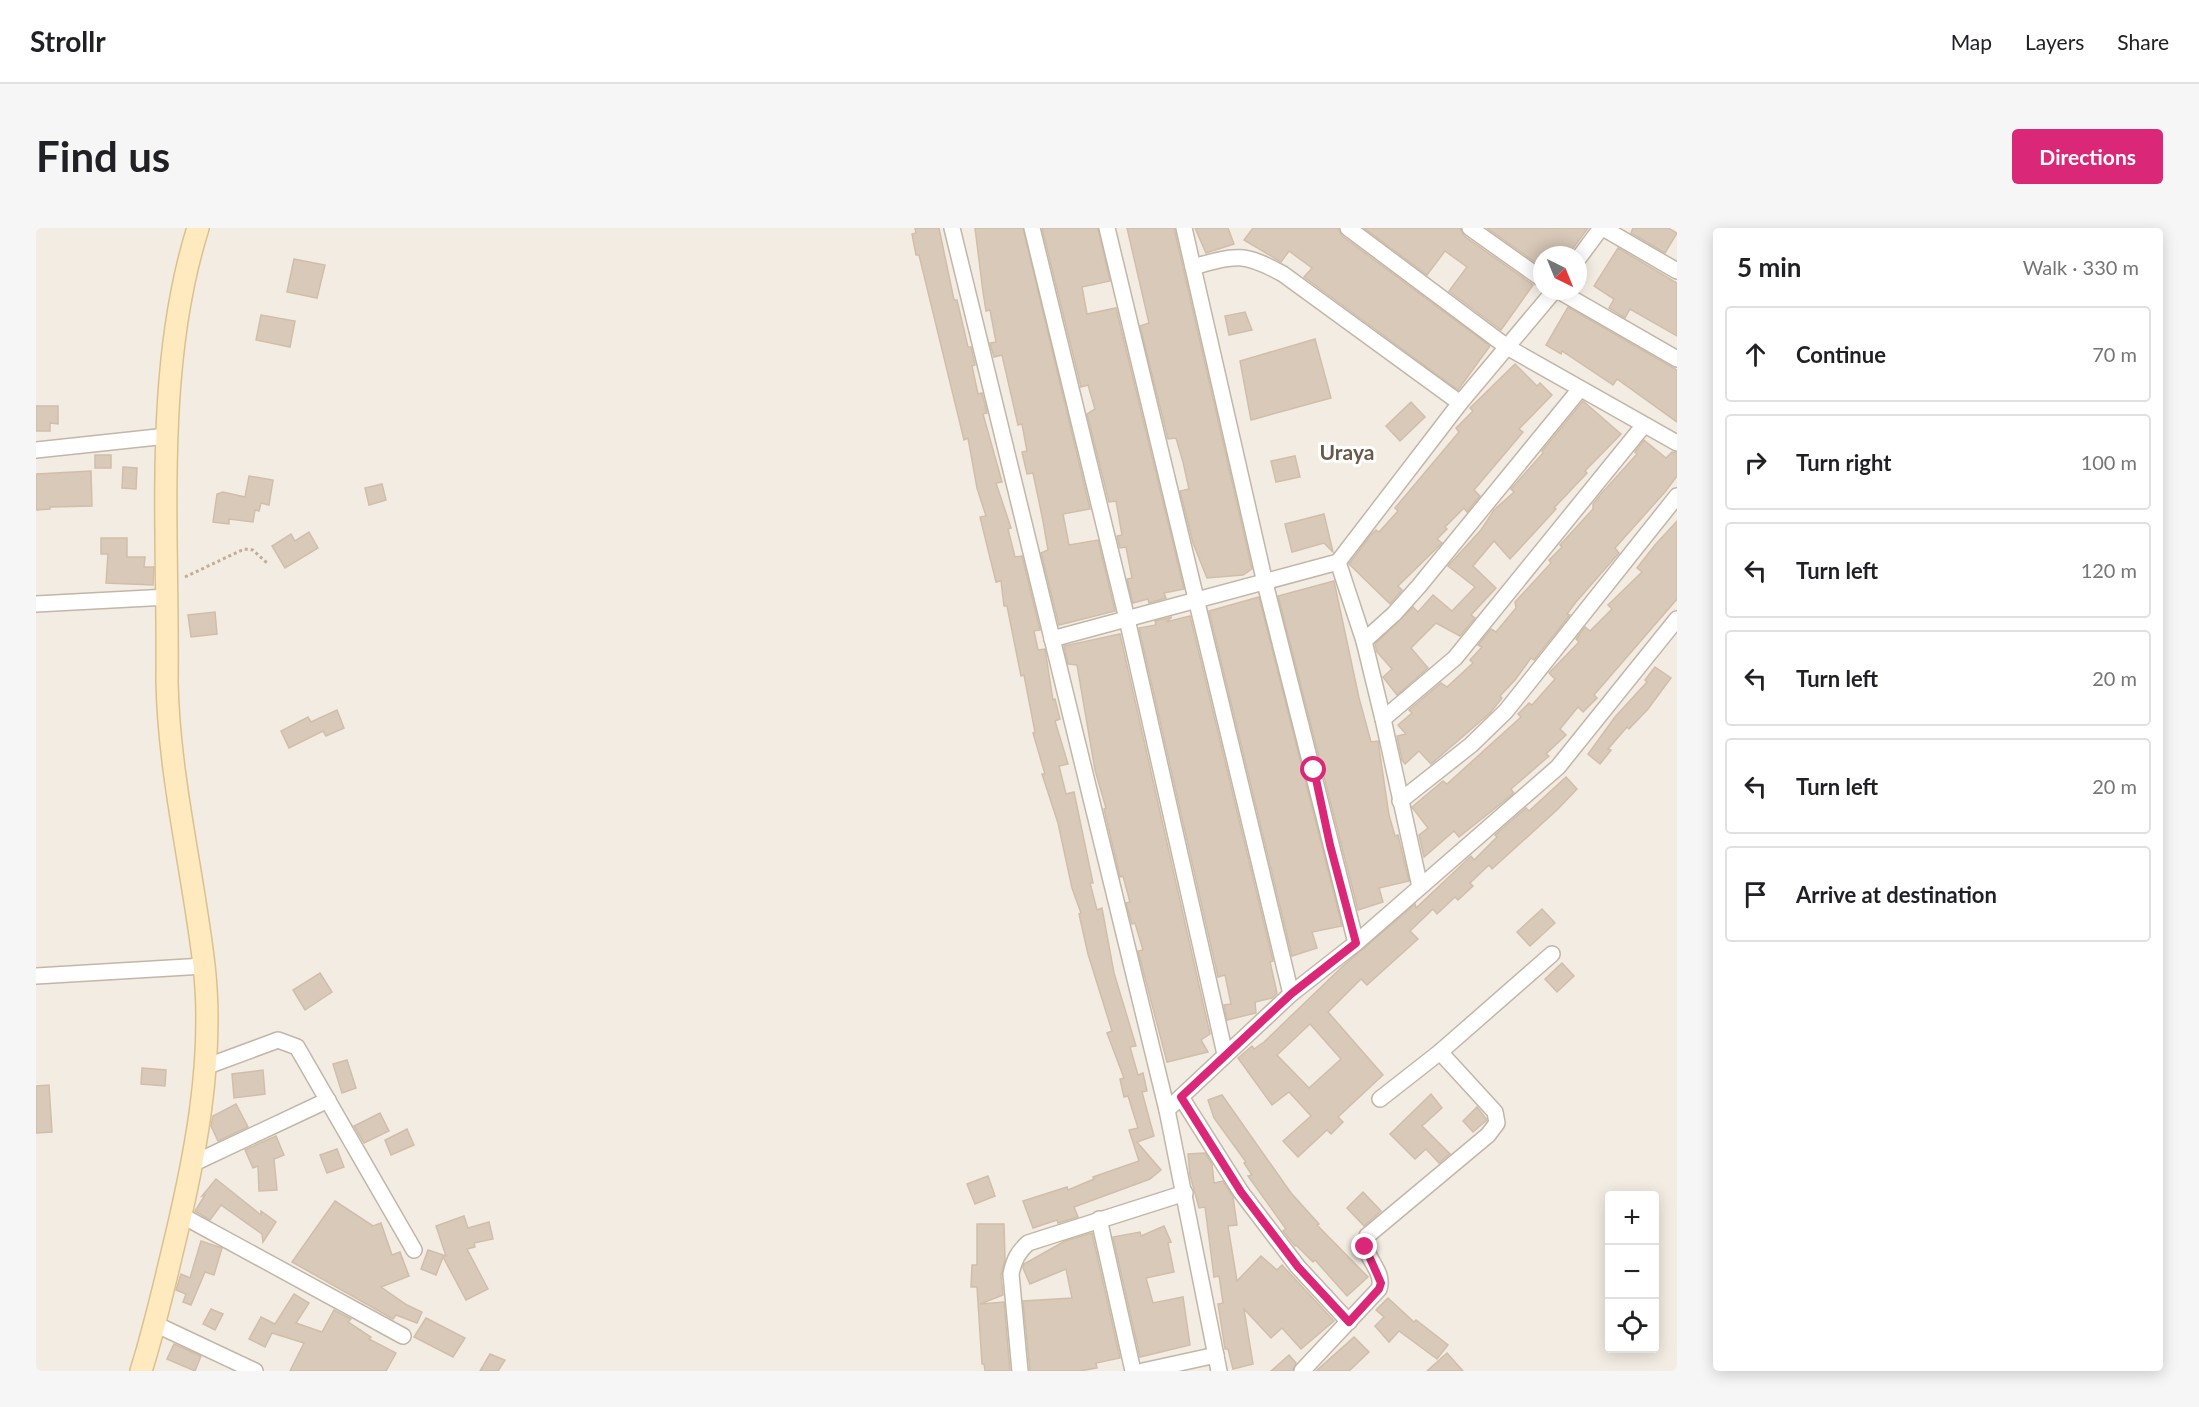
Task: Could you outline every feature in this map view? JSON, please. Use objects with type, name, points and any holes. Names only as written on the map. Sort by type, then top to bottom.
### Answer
[{"type":"street","points":[[141,1371],[155,1324],[192,1164],[205,1067],[207,1000],[204,966],[168,721],[167,436],[173,342],[180,294],[198,228]]},
{"type":"street","points":[[953,228],[1167,1110],[1219,1371]]},
{"type":"street","points":[[1032,228],[1127,619],[1226,1054]]},
{"type":"street","points":[[1107,228],[1291,994]]},
{"type":"street","points":[[1184,228],[1265,583],[1356,943]]},
{"type":"street","points":[[1348,228],[1507,347],[1677,443]]},
{"type":"street","points":[[1470,228],[1533,273]]},
{"type":"street","points":[[1587,247],[1602,228],[1677,271]]},
{"type":"street","points":[[1192,267],[1227,258],[1257,260],[1283,274],[1460,403]]},
{"type":"street","points":[[1052,639],[1338,562],[1460,403],[1546,300]]},
{"type":"street","points":[[1575,300],[1677,359]]},
{"type":"street","points":[[1364,641],[1394,614],[1419,586],[1580,389]]},
{"type":"street","points":[[1383,718],[1432,680],[1461,651],[1644,425]]},
{"type":"street","points":[[36,450],[167,436]]},
{"type":"street","points":[[1400,801],[1472,745],[1506,711],[1677,496]]},
{"type":"street","points":[[1338,562],[1364,641],[1420,887]]},
{"type":"street","points":[[36,604],[168,590]]},
{"type":"street","points":[[1167,1110],[1291,994],[1356,943],[1558,767],[1677,619]]},
{"type":"street","points":[[1380,1099],[1440,1052],[1552,954]]},
{"type":"street","points":[[36,976],[204,966]]},
{"type":"street","points":[[205,1067],[278,1040],[290,1042],[297,1047],[414,1250]]},
{"type":"street","points":[[1302,1371],[1379,1289],[1381,1283],[1365,1247],[1367,1236],[1488,1135],[1497,1123],[1495,1112],[1440,1052]]},
{"type":"street","points":[[1181,1097],[1241,1192],[1298,1267],[1349,1322]]},
{"type":"street","points":[[192,1164],[328,1100]]},
{"type":"street","points":[[1020,1371],[1011,1274],[1014,1260],[1028,1243],[1185,1193]]},
{"type":"street","points":[[181,1215],[403,1336]]},
{"type":"street","points":[[1099,1220],[1133,1371]]},
{"type":"street","points":[[155,1324],[255,1371]]},
{"type":"street","points":[[1143,1371],[1216,1355]]},
{"type":"path","points":[[168,590],[244,549],[253,550],[268,564]]},
{"type":"building","points":[[915,228],[939,228],[954,300],[957,300],[968,347],[971,347],[975,365],[972,366],[978,394],[982,393],[987,413],[983,414],[1002,482],[996,483],[1011,528],[1008,529],[1015,557],[1022,556],[1040,630],[1034,631],[1038,650],[1045,649],[1053,700],[1055,699],[1060,719],[1055,721],[1068,764],[1059,766],[1066,794],[1074,792],[1093,883],[1090,883],[1097,910],[1102,908],[1114,973],[1136,1046],[1130,1047],[1138,1075],[1143,1073],[1147,1091],[1142,1092],[1154,1136],[1137,1142],[1161,1170],[1150,1179],[1074,1207],[1078,1217],[1058,1223],[1057,1220],[1033,1228],[1023,1201],[1067,1187],[1068,1190],[1094,1179],[1093,1177],[1139,1161],[1129,1130],[1138,1128],[1128,1096],[1124,1097],[1120,1079],[1124,1078],[1107,1033],[1112,1031],[1088,954],[1079,914],[1081,913],[1072,888],[1058,823],[1042,774],[1045,774],[1033,733],[1035,732],[1024,675],[1021,676],[1007,606],[1004,606],[1001,581],[996,582],[980,517],[986,516],[977,488],[968,438],[964,440],[919,255],[916,255],[912,234],[916,233]]},
{"type":"building","points":[[975,228],[1023,228],[1090,509],[1063,514],[1069,545],[1098,540],[1115,611],[1059,625],[1041,553],[1048,550],[1033,473],[1027,474],[1022,452],[1027,451],[1022,424],[1018,425],[1002,355],[994,357],[990,343],[996,342],[990,310],[986,311]]},
{"type":"building","points":[[1042,228],[1098,228],[1110,281],[1082,287],[1087,314],[1116,308],[1184,589],[1164,593],[1166,598],[1149,603],[1148,599],[1133,603],[1127,579],[1132,578],[1126,547],[1120,548],[1117,536],[1122,535],[1116,501],[1109,502],[1087,414],[1095,409],[1088,385],[1081,387]]},
{"type":"building","points":[[1127,228],[1174,228],[1252,569],[1243,575],[1207,578],[1193,543],[1180,491],[1189,489],[1183,462],[1176,438],[1168,439],[1140,326],[1149,323]]},
{"type":"building","points":[[1195,228],[1228,228],[1234,244],[1206,253]]},
{"type":"building","points":[[1253,228],[1338,228],[1342,236],[1490,346],[1458,390],[1304,277],[1312,268],[1289,251],[1281,262],[1244,240]]},
{"type":"building","points":[[1364,228],[1460,228],[1464,236],[1533,285],[1501,330],[1449,291],[1467,267],[1445,251],[1427,275]]},
{"type":"building","points":[[1487,228],[1588,228],[1575,246],[1533,246],[1533,261]]},
{"type":"building","points":[[1633,228],[1668,228],[1677,233],[1665,253],[1631,233]]},
{"type":"building","points":[[1618,248],[1677,283],[1677,336],[1630,309],[1625,318],[1609,308],[1614,299],[1594,286]]},
{"type":"building","points":[[294,259],[325,265],[317,298],[287,292]]},
{"type":"building","points":[[1568,307],[1677,370],[1677,422],[1617,379],[1613,385],[1562,351],[1561,354],[1546,345]]},
{"type":"building","points":[[1245,312],[1252,330],[1229,335],[1225,316]]},
{"type":"building","points":[[261,315],[295,321],[290,347],[256,340]]},
{"type":"building","points":[[1315,339],[1331,398],[1251,420],[1240,361]]},
{"type":"building","points":[[1515,364],[1537,386],[1540,383],[1552,395],[1519,429],[1523,432],[1474,490],[1480,496],[1467,512],[1464,508],[1445,527],[1447,529],[1437,539],[1442,543],[1398,586],[1402,590],[1390,604],[1349,564],[1370,536],[1376,530],[1379,532],[1398,511],[1395,508],[1459,432],[1456,428],[1473,411],[1470,408]]},
{"type":"building","points":[[1583,401],[1621,434],[1585,471],[1587,473],[1510,559],[1494,541],[1473,566],[1496,588],[1471,615],[1475,618],[1460,636],[1436,623],[1411,648],[1428,668],[1397,695],[1383,677],[1392,669],[1377,652],[1375,644],[1413,607],[1418,612],[1433,595],[1452,611],[1475,587],[1448,566],[1481,530],[1494,510],[1514,492],[1511,489],[1543,453],[1542,451]]},
{"type":"building","points":[[1411,402],[1425,417],[1400,441],[1386,426]]},
{"type":"building","points":[[36,406],[58,406],[58,424],[50,423],[50,431],[36,431]]},
{"type":"building","points":[[1644,440],[1666,458],[1672,452],[1677,453],[1677,476],[1615,548],[1619,553],[1576,602],[1567,614],[1570,615],[1534,660],[1531,658],[1500,696],[1502,698],[1490,713],[1431,764],[1419,751],[1405,764],[1397,736],[1406,734],[1398,725],[1412,713],[1409,710],[1441,683],[1447,687],[1473,663],[1470,660],[1482,647],[1478,645],[1491,629],[1496,632],[1516,608],[1515,602],[1551,563],[1549,560],[1562,547],[1560,545],[1593,509],[1593,504],[1601,494],[1637,454],[1635,452]]},
{"type":"building","points":[[95,455],[111,455],[111,468],[95,468]]},
{"type":"building","points":[[1295,456],[1300,477],[1276,482],[1271,461]]},
{"type":"building","points":[[123,467],[137,468],[136,489],[122,488]]},
{"type":"building","points":[[91,471],[92,506],[50,507],[50,509],[36,510],[36,474]]},
{"type":"building","points":[[249,476],[273,480],[269,505],[261,503],[259,511],[255,510],[253,522],[229,519],[229,524],[213,522],[217,494],[223,492],[245,497]]},
{"type":"building","points":[[382,484],[386,500],[369,505],[365,488]]},
{"type":"building","points":[[1324,514],[1333,552],[1324,543],[1292,552],[1285,524]]},
{"type":"building","points":[[1677,521],[1677,599],[1594,695],[1597,698],[1583,712],[1578,707],[1560,729],[1566,735],[1546,754],[1549,756],[1511,789],[1514,793],[1459,837],[1454,831],[1424,857],[1419,835],[1428,828],[1412,807],[1443,781],[1447,784],[1521,717],[1518,714],[1529,703],[1532,705],[1555,679],[1549,673],[1579,642],[1576,639],[1585,627],[1590,631],[1612,609],[1608,605],[1642,572],[1637,568]]},
{"type":"building","points":[[309,532],[318,548],[285,568],[272,546],[291,534],[295,541]]},
{"type":"building","points":[[101,538],[127,538],[127,557],[145,557],[144,567],[154,567],[153,585],[106,583],[108,554],[101,554]]},
{"type":"building","points":[[1334,581],[1359,698],[1371,742],[1378,741],[1389,815],[1395,836],[1398,835],[1409,881],[1379,888],[1383,902],[1358,910],[1278,596]]},
{"type":"building","points":[[1259,597],[1342,926],[1312,932],[1317,948],[1292,956],[1209,611]]},
{"type":"building","points":[[215,612],[217,634],[191,637],[188,615]]},
{"type":"building","points":[[1190,616],[1273,961],[1270,962],[1277,993],[1272,998],[1255,1002],[1256,1013],[1227,1020],[1224,1005],[1231,1004],[1225,975],[1218,977],[1139,628],[1156,625],[1155,621],[1172,617],[1166,622]]},
{"type":"building","points":[[1120,634],[1210,1034],[1201,1040],[1208,1052],[1167,1062],[1138,951],[1143,950],[1126,903],[1130,902],[1123,876],[1120,877],[1104,809],[1106,808],[1095,770],[1077,665],[1068,664],[1064,646]]},
{"type":"building","points":[[1655,667],[1671,678],[1648,709],[1629,729],[1627,727],[1608,749],[1611,750],[1600,764],[1588,754],[1615,717],[1647,682],[1645,680]]},
{"type":"building","points":[[337,710],[344,728],[326,736],[323,731],[289,748],[281,731],[308,717],[311,722]]},
{"type":"building","points":[[1566,777],[1577,789],[1492,869],[1489,865],[1470,883],[1473,886],[1458,900],[1455,897],[1437,914],[1433,909],[1410,931],[1418,939],[1367,985],[1361,979],[1328,1012],[1383,1075],[1338,1117],[1343,1122],[1331,1134],[1327,1130],[1298,1157],[1283,1141],[1311,1116],[1289,1092],[1272,1105],[1238,1058],[1252,1046],[1254,1049],[1264,1042],[1343,966],[1415,904],[1416,908],[1471,856],[1474,860],[1497,837],[1495,835],[1526,808],[1529,811]],"holes":[[[1310,1024],[1341,1059],[1309,1088],[1277,1055]]]},
{"type":"building","points":[[1542,909],[1555,923],[1530,946],[1517,932]]},
{"type":"building","points":[[1562,963],[1574,976],[1557,992],[1545,979]]},
{"type":"building","points":[[320,973],[332,992],[305,1010],[293,990]]},
{"type":"building","points":[[347,1060],[356,1088],[342,1093],[333,1064]]},
{"type":"building","points":[[142,1068],[166,1070],[165,1086],[141,1084]]},
{"type":"building","points":[[263,1070],[265,1094],[234,1098],[232,1074]]},
{"type":"building","points":[[49,1085],[52,1132],[36,1133],[36,1086]]},
{"type":"building","points":[[1431,1094],[1442,1108],[1422,1126],[1450,1154],[1439,1163],[1426,1149],[1415,1159],[1390,1134]]},
{"type":"building","points":[[1222,1095],[1291,1193],[1319,1224],[1317,1225],[1368,1277],[1347,1296],[1315,1260],[1313,1262],[1295,1246],[1283,1231],[1286,1229],[1248,1176],[1252,1175],[1244,1163],[1246,1162],[1214,1118],[1208,1100]]},
{"type":"building","points":[[236,1104],[248,1127],[218,1141],[211,1126],[213,1116]]},
{"type":"building","points":[[1477,1107],[1487,1120],[1473,1132],[1463,1121]]},
{"type":"building","points":[[380,1113],[389,1131],[364,1143],[354,1126]]},
{"type":"building","points":[[407,1129],[414,1145],[391,1155],[385,1140]]},
{"type":"building","points":[[276,1136],[284,1155],[274,1159],[277,1190],[259,1191],[258,1166],[253,1168],[245,1150]]},
{"type":"building","points":[[337,1149],[344,1167],[327,1173],[320,1155]]},
{"type":"building","points":[[1205,1153],[1212,1164],[1214,1183],[1223,1181],[1233,1197],[1237,1225],[1228,1226],[1237,1281],[1261,1256],[1277,1270],[1282,1265],[1334,1321],[1301,1349],[1282,1328],[1271,1338],[1244,1309],[1253,1364],[1233,1369],[1228,1349],[1225,1349],[1218,1304],[1223,1303],[1219,1276],[1214,1277],[1205,1207],[1199,1208],[1190,1175],[1188,1154]]},
{"type":"building","points":[[988,1176],[995,1196],[975,1204],[967,1184]]},
{"type":"building","points":[[216,1179],[261,1215],[261,1211],[276,1222],[263,1242],[262,1234],[221,1205],[210,1220],[195,1211],[205,1195],[202,1196]]},
{"type":"building","points":[[1363,1192],[1381,1211],[1364,1226],[1347,1208]]},
{"type":"building","points":[[335,1201],[373,1226],[381,1223],[392,1255],[400,1252],[409,1276],[381,1287],[407,1305],[422,1312],[417,1323],[396,1315],[393,1319],[292,1262]]},
{"type":"building","points":[[464,1216],[468,1228],[489,1222],[493,1239],[474,1243],[475,1247],[467,1249],[488,1289],[466,1300],[443,1257],[436,1275],[421,1269],[428,1250],[446,1256],[436,1226]]},
{"type":"building","points":[[977,1224],[1004,1224],[1005,1259],[1001,1275],[1003,1295],[980,1304],[1004,1302],[1010,1371],[985,1371],[984,1364],[982,1364],[977,1287],[971,1287],[972,1265],[977,1265]]},
{"type":"building","points":[[1164,1226],[1171,1242],[1168,1243],[1174,1272],[1146,1278],[1153,1303],[1183,1297],[1190,1345],[1140,1357],[1113,1237],[1140,1232],[1141,1236]]},
{"type":"building","points":[[1092,1233],[1120,1358],[1096,1363],[1097,1368],[1080,1371],[1030,1371],[1023,1301],[1072,1298],[1066,1269],[1030,1284],[1023,1268],[1024,1264],[1065,1241]]},
{"type":"building","points":[[201,1241],[222,1248],[214,1275],[205,1272],[191,1305],[183,1302],[186,1294],[176,1290],[181,1274],[190,1278]]},
{"type":"building","points":[[294,1294],[309,1303],[296,1323],[322,1332],[334,1310],[351,1319],[348,1322],[371,1337],[369,1339],[396,1353],[386,1371],[290,1371],[304,1343],[272,1333],[265,1347],[249,1339],[261,1317],[275,1324]]},
{"type":"building","points":[[1388,1298],[1414,1322],[1416,1320],[1448,1345],[1437,1359],[1399,1331],[1389,1342],[1375,1326],[1384,1317],[1376,1310]]},
{"type":"building","points":[[211,1309],[223,1314],[215,1330],[203,1324]]},
{"type":"building","points":[[426,1318],[465,1338],[453,1357],[414,1337]]},
{"type":"building","points":[[1354,1337],[1369,1352],[1349,1371],[1316,1371]]},
{"type":"building","points":[[174,1344],[201,1356],[195,1371],[167,1359]]},
{"type":"building","points":[[1447,1353],[1463,1371],[1427,1371]]},
{"type":"building","points":[[490,1354],[505,1360],[498,1371],[480,1371]]},
{"type":"building","points":[[1289,1355],[1296,1363],[1293,1371],[1271,1371]]},
{"type":"district","name":"Uraya","points":[[1347,453]]},
{"type":"route","points":[[1314,770],[1330,845],[1356,943],[1291,994],[1181,1097],[1241,1192],[1298,1267],[1349,1322],[1379,1289],[1381,1283],[1379,1273],[1365,1247]]}]
